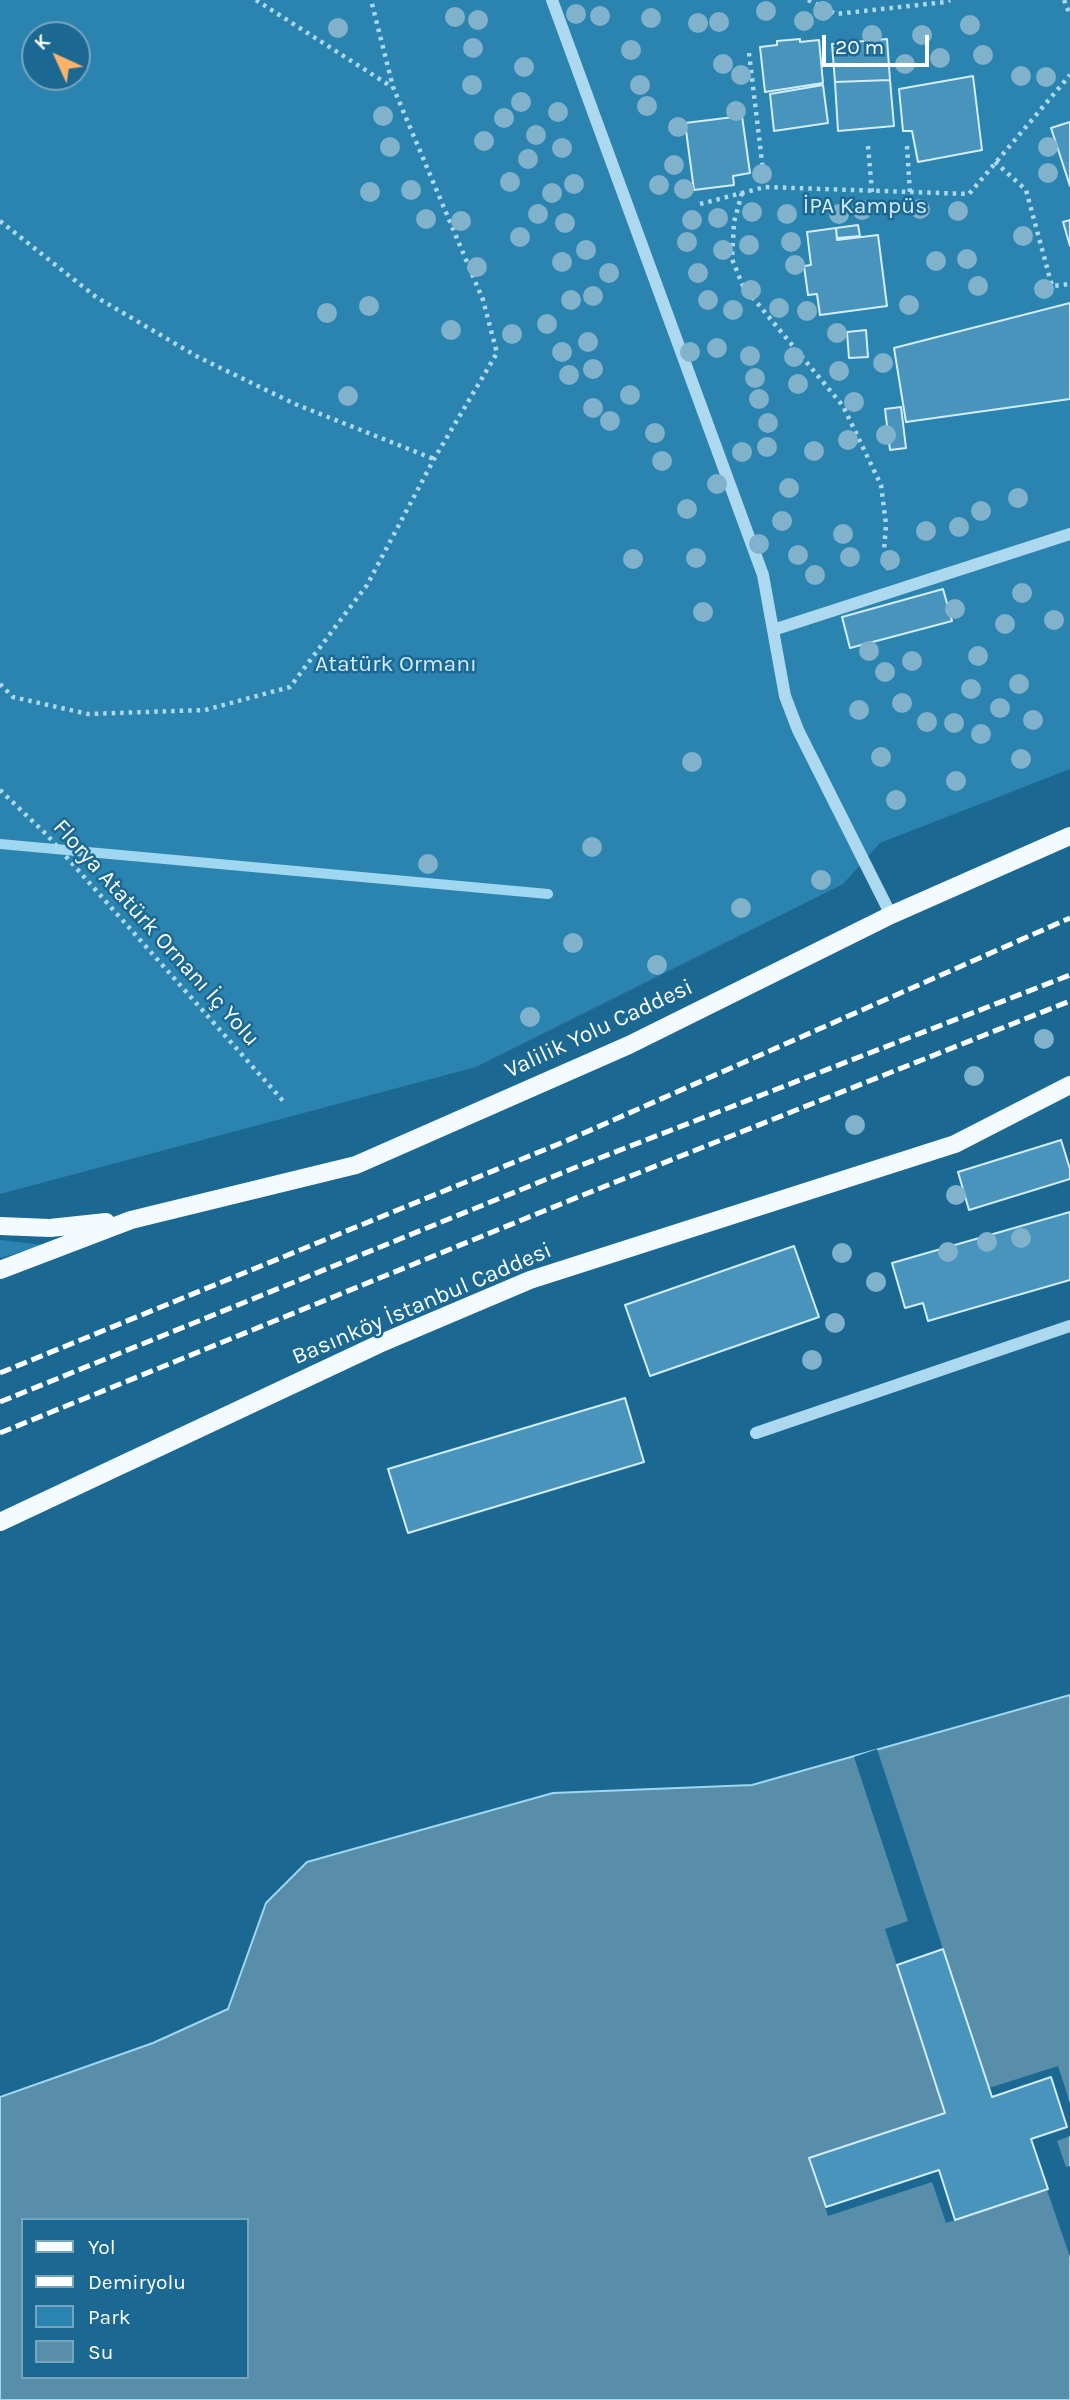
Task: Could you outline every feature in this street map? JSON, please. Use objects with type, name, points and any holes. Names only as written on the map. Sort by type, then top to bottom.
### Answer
[{"type":"main road","name":"Valilik Yolu Caddesi","points":[[131,1220],[356,1165],[629,1045],[891,915],[1070,836]]},
{"type":"main road","name":"Basınköy İstanbul Caddesi","points":[[0,1522],[379,1344],[530,1280],[955,1144],[1070,1085]]},
{"type":"main road","points":[[0,1226],[50,1228],[131,1220]]},
{"type":"main road","points":[[0,1270],[131,1220]]},
{"type":"lane","points":[[552,0],[763,575],[785,696],[798,730],[891,915]]},
{"type":"lane","points":[[774,630],[1070,534]]},
{"type":"lane","points":[[756,1433],[1070,1326]]},
{"type":"path","points":[[256,0],[393,87]]},
{"type":"path","points":[[0,684],[13,697],[88,714],[205,710],[290,687],[367,585],[434,459],[497,353],[483,300],[393,87],[371,0]]},
{"type":"path","points":[[808,0],[836,14],[950,0]]},
{"type":"path","points":[[1064,0],[1070,15]]},
{"type":"path","points":[[749,53],[765,187]]},
{"type":"path","points":[[700,204],[765,187],[969,194],[1070,75]]},
{"type":"path","points":[[868,146],[872,192]]},
{"type":"path","points":[[907,146],[910,192]]},
{"type":"path","points":[[995,162],[1026,190],[1052,286],[1070,284]]},
{"type":"path","points":[[742,193],[734,222],[732,259],[743,286],[844,406],[868,454],[881,485],[886,524],[884,551],[892,592]]},
{"type":"path","points":[[0,221],[96,297],[198,357],[295,404],[434,459]]},
{"type":"path","name":"Florya Atatürk Ornanı İç Yolu","points":[[0,790],[46,834],[284,1102]]},
{"type":"green space","name":"Atatürk Ormanı","points":[[0,0],[1070,0],[1070,769],[880,843],[843,884],[476,1067],[0,1194]]},
{"type":"green space","points":[[0,1240],[44,1245],[0,1258]]},
{"type":"water","points":[[1070,1695],[1070,2400],[0,2400],[0,2097],[153,2043],[228,2009],[266,1903],[307,1862],[553,1793],[752,1785]]},
{"type":"pier","points":[[877,1749],[989,2088],[1058,2066],[1070,2103],[1070,2136],[1057,2141],[1066,2167],[1070,2166],[1070,2257],[1047,2190],[946,2223],[932,2182],[828,2216],[809,2158],[945,2112],[885,1929],[908,1921],[854,1757]]},
{"type":"building","points":[[800,39],[800,42],[819,40],[823,83],[765,92],[760,47],[777,45],[777,41]]},
{"type":"building","points":[[887,39],[890,80],[835,82],[832,44]]},
{"type":"building","points":[[973,76],[982,150],[918,162],[912,131],[903,131],[899,89]]},
{"type":"building","points":[[890,80],[894,126],[838,131],[835,82]]},
{"type":"building","points":[[823,85],[828,123],[774,131],[770,94]]},
{"type":"building","points":[[742,116],[750,173],[733,176],[734,185],[694,190],[685,123]]},
{"type":"building","points":[[1070,122],[1070,186],[1051,128]]},
{"type":"building","points":[[1070,220],[1070,246],[1063,222]]},
{"type":"building","points":[[858,225],[860,236],[837,238],[836,228]]},
{"type":"building","points":[[836,228],[837,240],[878,235],[887,306],[820,315],[817,294],[808,295],[804,266],[811,265],[807,232]]},
{"type":"building","points":[[1070,303],[1070,399],[906,422],[894,348]]},
{"type":"building","points":[[866,330],[868,357],[849,358],[847,332]]},
{"type":"building","points":[[901,407],[906,448],[890,450],[885,409]]},
{"type":"building","points":[[943,589],[952,621],[850,648],[842,617]]},
{"type":"building","points":[[1061,1140],[1070,1169],[1070,1179],[969,1210],[958,1172]]},
{"type":"building","points":[[1070,1212],[1070,1280],[928,1321],[923,1303],[905,1308],[892,1263]]},
{"type":"building","points":[[794,1246],[819,1317],[650,1376],[625,1305]]},
{"type":"building","points":[[625,1398],[644,1462],[408,1533],[388,1469]]},
{"type":"building","points":[[943,1949],[992,2097],[1051,2077],[1067,2127],[1031,2139],[1048,2189],[955,2220],[939,2170],[826,2207],[809,2158],[945,2113],[897,1965]]},
{"type":"waterway","points":[[0,844],[548,894]]},
{"type":"railway","points":[[0,1373],[566,1141],[1070,918]]},
{"type":"railway","points":[[0,1402],[574,1168],[1070,975]]},
{"type":"railway","points":[[0,1433],[583,1195],[1070,1001]]},
{"type":"park label","name":"İPA Kampüs","points":[[865,206]]}]
